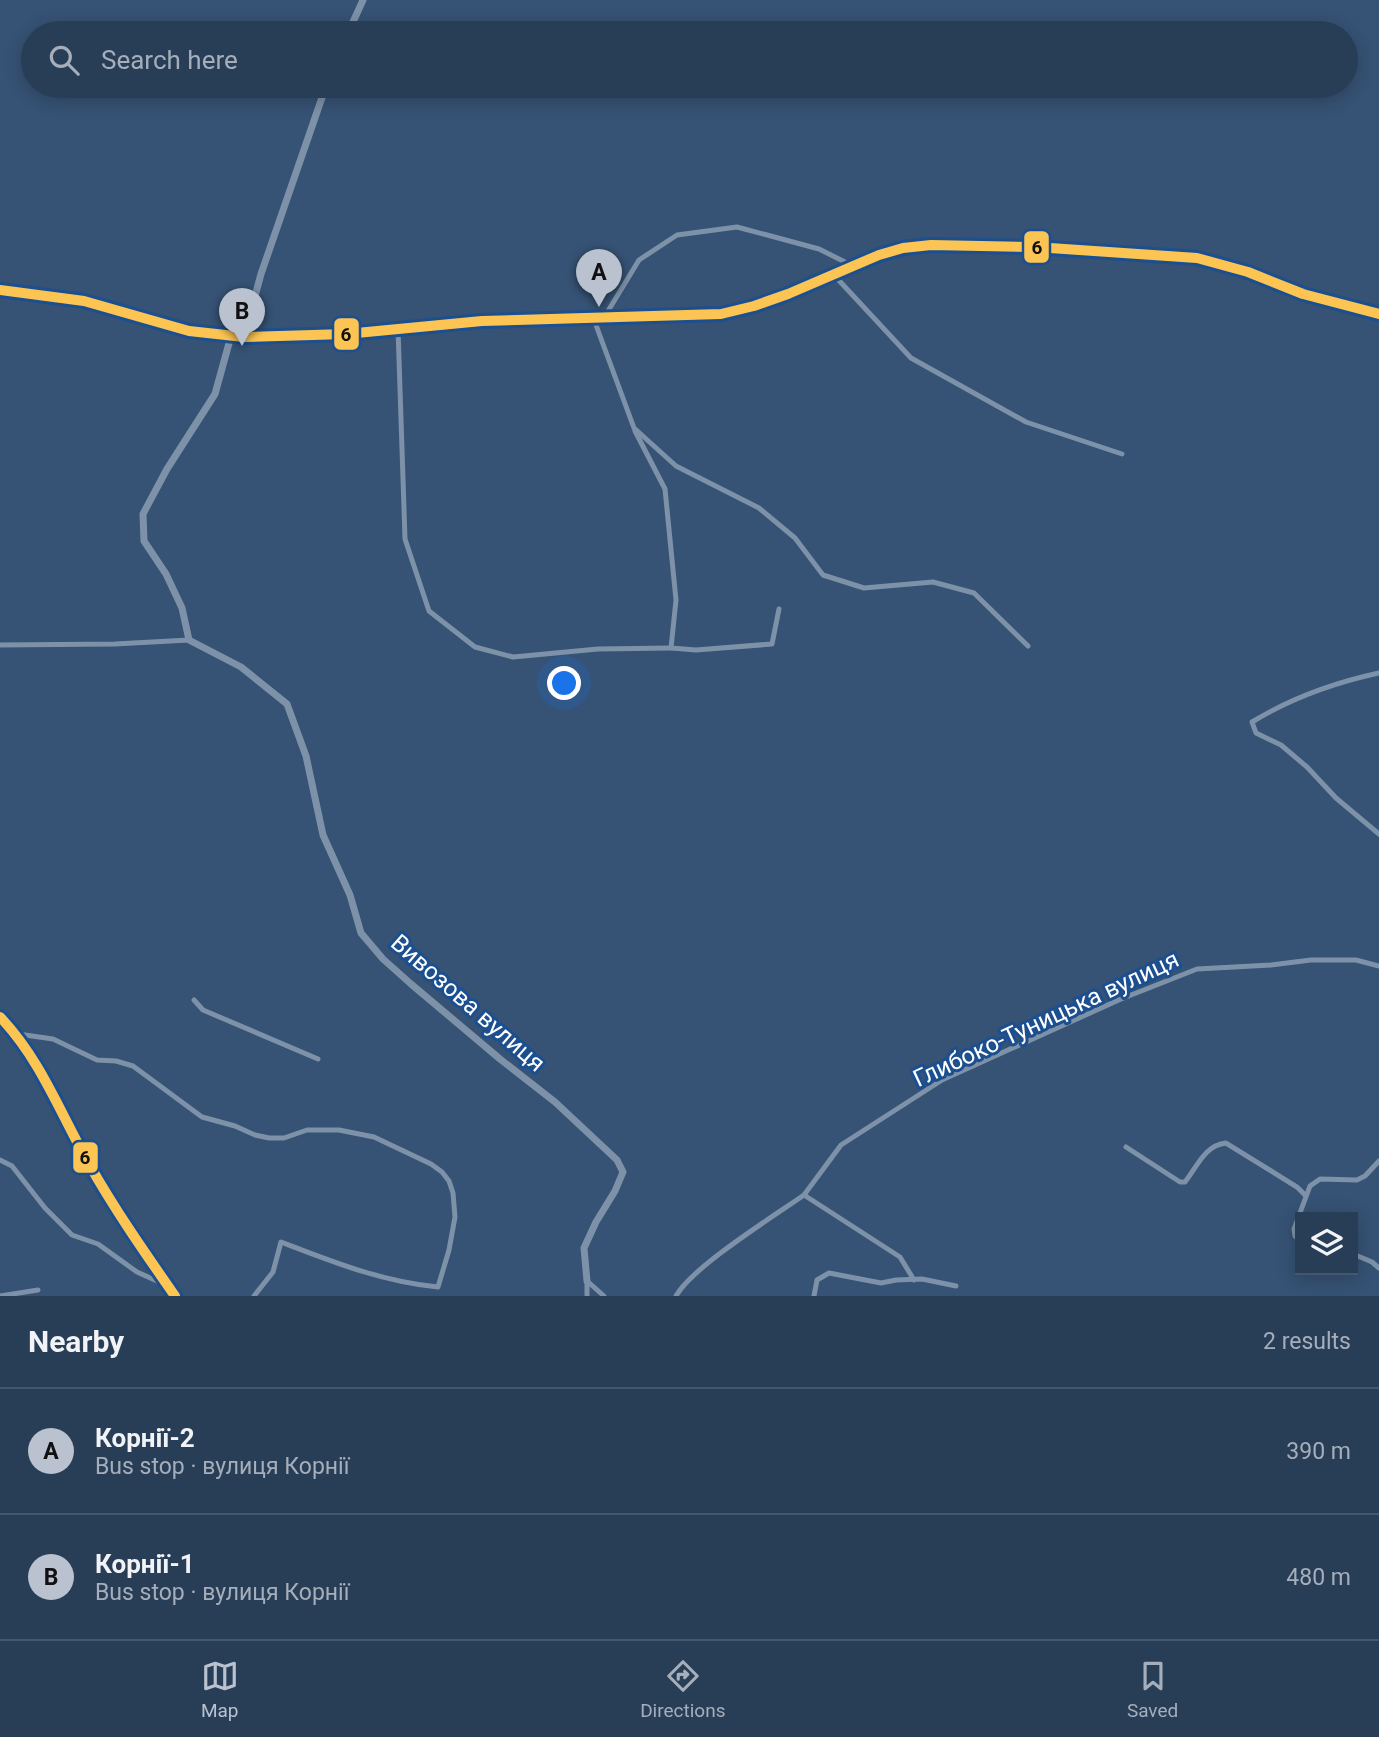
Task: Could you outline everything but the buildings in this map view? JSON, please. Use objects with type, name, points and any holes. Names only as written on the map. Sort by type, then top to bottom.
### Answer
[{"type":"highway","points":[[0,290],[84,301],[189,331],[244,337],[333,335],[482,320],[721,314],[754,306],[879,255],[903,248],[931,245],[1035,247],[1197,258],[1248,272],[1303,294],[1379,314]]},
{"type":"main road","points":[[0,1017],[18,1034],[39,1064],[58,1098],[70,1129],[109,1199],[175,1296]]},
{"type":"street","points":[[353,21],[363,0]]},
{"type":"street","points":[[244,337],[261,274],[322,98]]},
{"type":"street","points":[[605,317],[639,260],[677,235],[737,227],[819,249],[853,266]]},
{"type":"street","points":[[833,274],[911,358],[1026,422],[1122,454]]},
{"type":"street","points":[[593,317],[634,428],[665,489],[676,600],[671,648]]},
{"type":"street","points":[[398,329],[405,539],[429,611],[475,648],[513,657],[598,649],[696,650],[772,645],[779,609]]},
{"type":"street","points":[[0,645],[188,640],[182,608],[166,574],[144,541],[143,514],[167,469],[215,394],[231,336]]},
{"type":"street","points":[[634,428],[676,466],[760,508],[795,538],[823,575],[864,588],[933,582],[974,593],[1028,646]]},
{"type":"street","name":"Вивозова вулиця","points":[[188,640],[241,667],[287,704],[306,756],[323,835],[350,895],[361,933],[383,959],[411,984],[555,1102],[617,1160],[623,1172],[584,1248],[587,1296]]},
{"type":"street","points":[[1379,673],[1334,683],[1300,696],[1280,704],[1252,722],[1256,733],[1281,745],[1307,767],[1336,798],[1379,834]]},
{"type":"street","name":"Глибоко-Туницька вулиця","points":[[676,1296],[681,1287],[723,1253],[804,1195],[841,1145],[943,1080],[1121,999],[1196,969],[1311,960],[1356,960],[1379,966]]},
{"type":"street","points":[[194,1000],[203,1010],[318,1059]]},
{"type":"street","points":[[18,1034],[53,1039],[97,1060],[116,1061],[133,1066],[202,1117],[255,1135],[284,1138],[307,1130],[339,1130],[374,1137],[431,1164],[446,1177],[453,1193],[455,1217],[438,1287],[416,1285],[354,1271],[281,1242],[273,1272],[254,1296]]},
{"type":"street","points":[[1126,1147],[1180,1182],[1185,1182],[1206,1152],[1216,1144],[1226,1143],[1297,1186],[1305,1195]]},
{"type":"street","points":[[0,1160],[12,1166],[45,1208],[72,1235],[98,1244],[137,1272],[157,1281],[163,1279]]},
{"type":"street","points":[[1300,1212],[1310,1186],[1320,1179],[1357,1180],[1365,1176],[1379,1161]]},
{"type":"street","points":[[804,1195],[900,1257],[914,1280]]},
{"type":"street","points":[[1358,1256],[1379,1268]]},
{"type":"street","points":[[814,1296],[817,1280],[829,1273],[881,1283],[914,1280],[936,1281],[956,1286]]},
{"type":"street","points":[[587,1281],[604,1296]]},
{"type":"street","points":[[0,1296],[38,1290]]},
{"type":"transit line","name":"6","points":[[0,290],[84,301],[189,331],[244,337],[346,334],[482,321],[721,314],[788,294],[879,255],[903,248],[931,245],[1035,247],[1197,258],[1248,272],[1303,294],[1379,314]]},
{"type":"transit line","name":"6","points":[[0,1017],[39,1069],[99,1181],[175,1296]]},
{"type":"place","name":"Корнії-2","points":[[599,307]]},
{"type":"place","name":"Корнії-1","points":[[242,346]]}]
